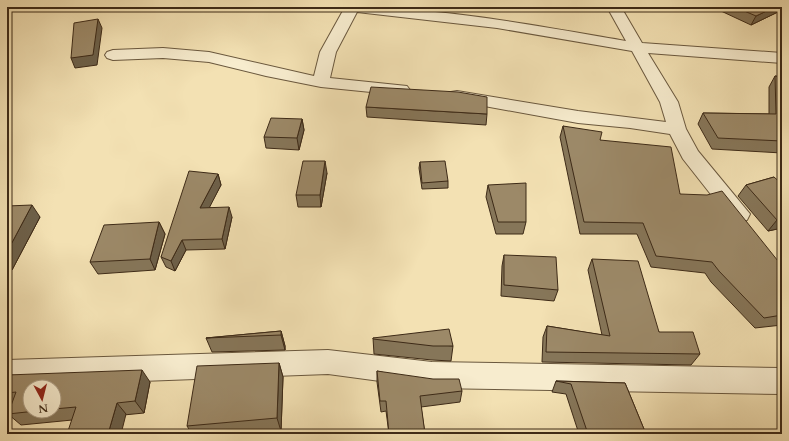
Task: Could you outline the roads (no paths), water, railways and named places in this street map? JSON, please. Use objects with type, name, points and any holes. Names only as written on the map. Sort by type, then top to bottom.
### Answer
[{"type":"street","points":[[321,82],[328,52],[352,7],[497,24],[636,47],[782,58]]},
{"type":"street","points":[[475,7],[474,10],[497,24]]},
{"type":"street","points":[[614,7],[669,102],[678,129],[690,154],[748,225]]},
{"type":"street","points":[[113,55],[163,53],[209,57],[266,71],[321,82],[414,92]]},
{"type":"street","points":[[444,95],[578,116],[678,129]]},
{"type":"street","points":[[7,373],[328,362],[432,375],[782,381]]}]
